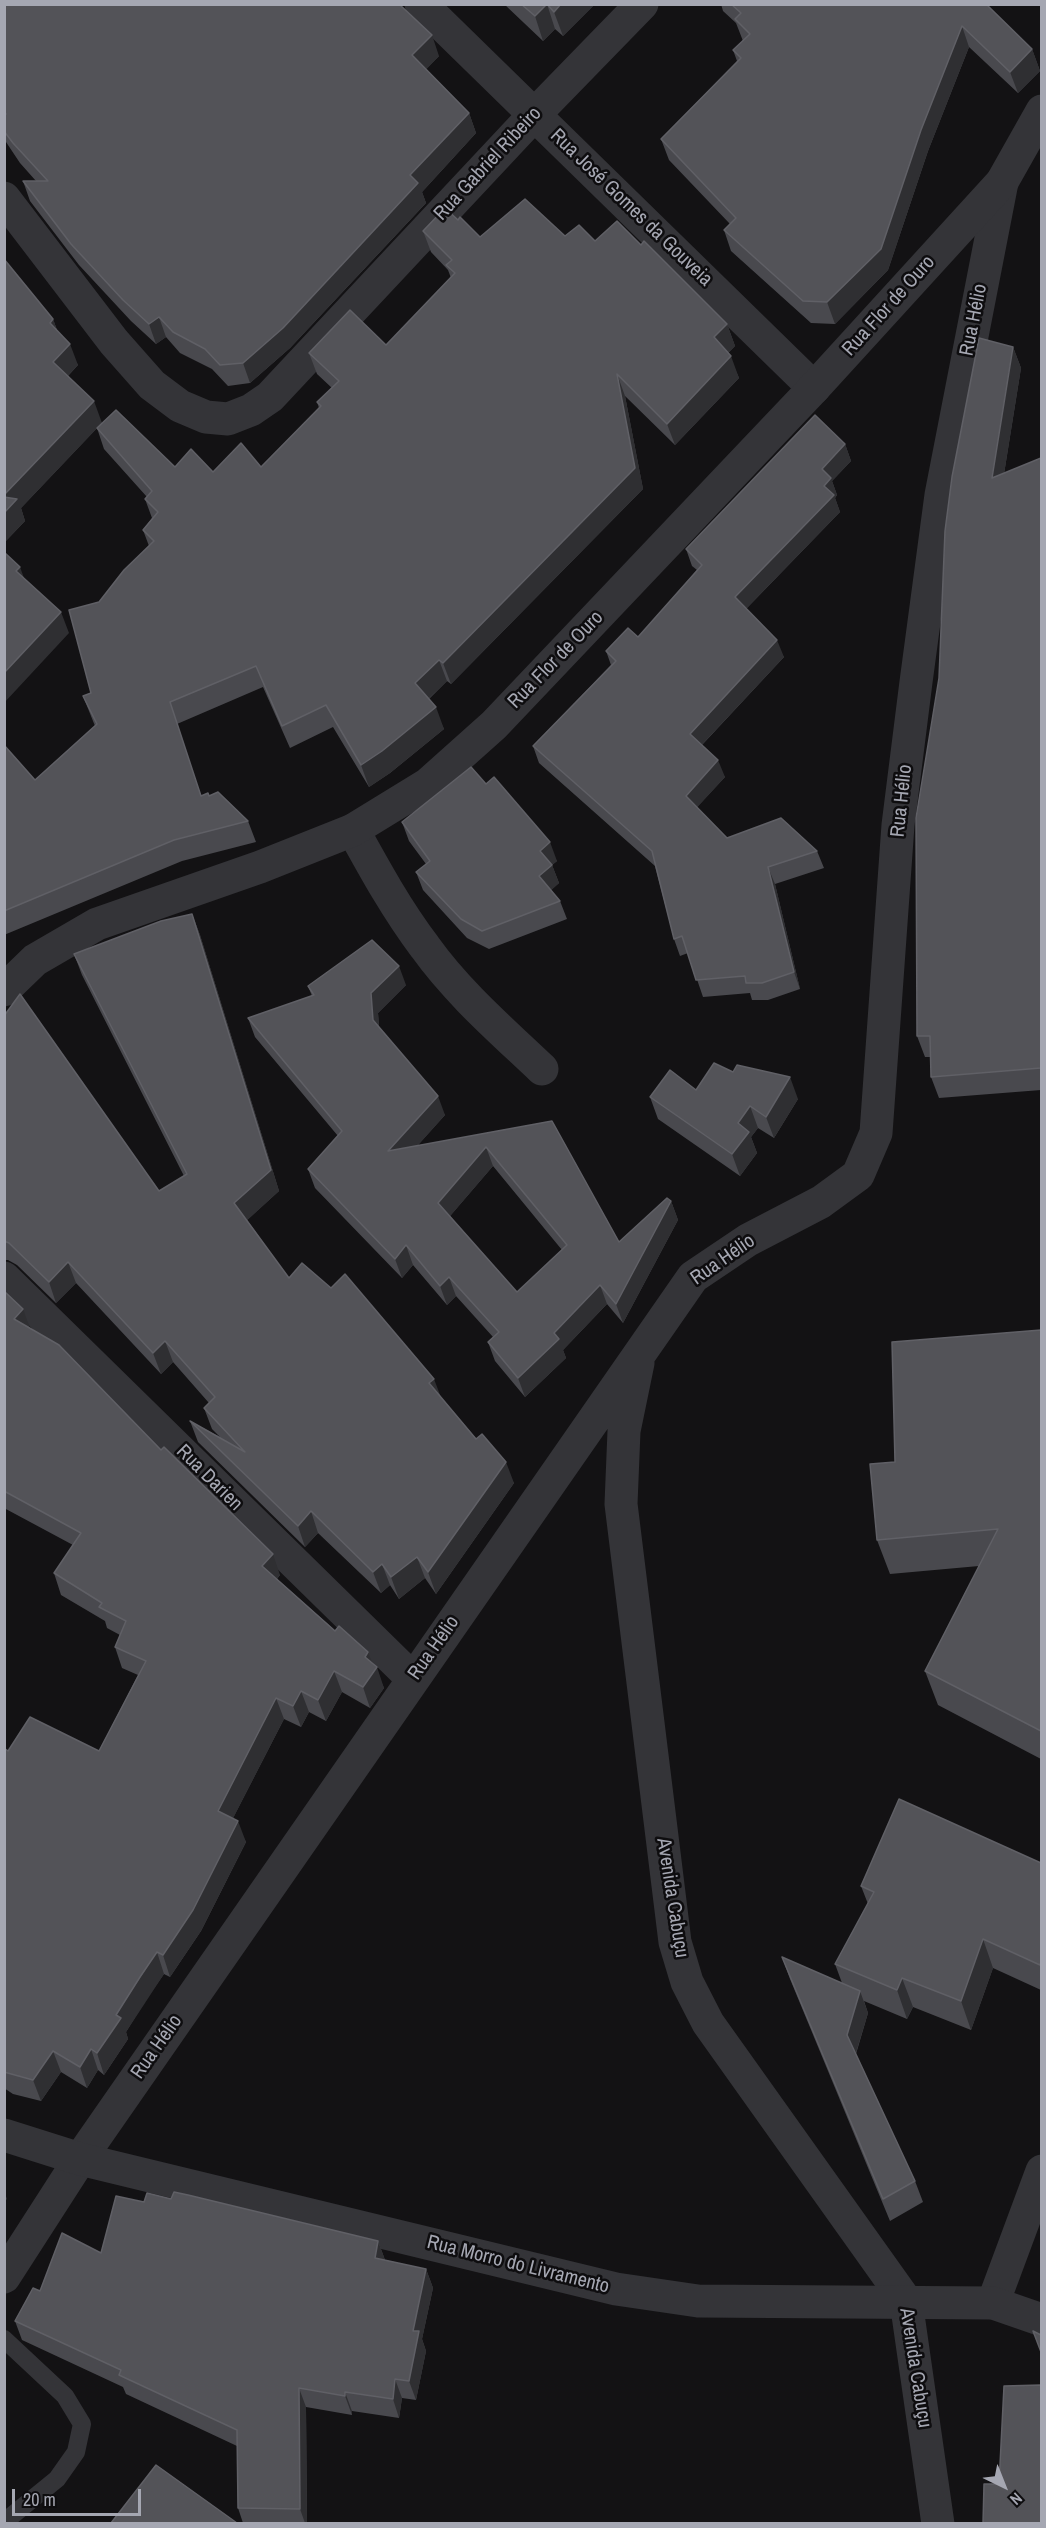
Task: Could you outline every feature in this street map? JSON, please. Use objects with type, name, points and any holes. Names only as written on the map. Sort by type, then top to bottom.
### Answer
[{"type":"street","name":"Rua José Gomes da Gouveia","points":[[421,4],[814,388]]},
{"type":"street","name":"Rua Gabriel Ribeiro","points":[[4,198],[114,342],[152,385],[180,405],[206,417],[228,419],[250,410],[270,397],[535,114],[642,4]]},
{"type":"street","name":"Rua Hélio","points":[[4,2277],[80,2159],[693,1277],[748,1240],[821,1202],[858,1175],[876,1133],[898,825],[941,495],[1002,182],[1041,111]]},
{"type":"street","name":"Rua Flor de Ouro","points":[[4,990],[35,960],[97,924],[260,867],[353,830],[428,784],[494,725],[814,388],[1002,182]]},
{"type":"street","points":[[353,830],[377,874],[425,948],[465,994],[542,1069]]},
{"type":"street","name":"Rua Darien","points":[[4,1278],[412,1679]]},
{"type":"street","name":"Avenida Cabuçu","points":[[641,1349],[624,1431],[621,1504],[675,1942],[687,1982],[708,2024],[906,2301],[938,2523]]},
{"type":"street","name":"Rua Morro do Livramento","points":[[4,2135],[80,2159],[616,2289],[698,2301],[993,2302],[1041,2320]]},
{"type":"street","points":[[993,2302],[1041,2171]]},
{"type":"lane","points":[[4,2339],[64,2396],[82,2424],[76,2452],[57,2479],[4,2522]]},
{"type":"building","points":[[4,4],[399,4],[432,35],[412,55],[469,113],[410,175],[418,183],[283,328],[243,363],[220,365],[205,349],[173,332],[159,317],[149,324],[123,300],[71,244],[23,181],[48,181],[4,131],[6,114],[4,111]]},
{"type":"building","points":[[521,4],[547,4],[535,16]]},
{"type":"building","points":[[547,4],[561,4],[554,12]]},
{"type":"building","points":[[731,4],[986,4],[1032,49],[1010,72],[962,26],[921,130],[881,249],[827,302],[803,301],[724,230],[736,218],[661,139],[741,58],[733,50],[750,34],[735,19],[741,13]]},
{"type":"building","points":[[525,199],[565,236],[579,225],[595,241],[617,221],[641,245],[644,241],[727,324],[714,337],[731,356],[667,424],[617,374],[635,468],[443,663],[439,660],[415,683],[436,707],[382,751],[361,765],[326,705],[282,726],[256,666],[170,702],[201,796],[208,793],[209,796],[218,792],[248,821],[174,840],[4,911],[4,745],[35,780],[97,724],[83,696],[91,693],[69,610],[99,602],[124,570],[154,541],[143,530],[158,512],[145,499],[152,491],[97,428],[116,410],[175,467],[191,449],[213,472],[241,443],[261,467],[321,406],[317,402],[339,381],[309,353],[350,310],[386,345],[455,273],[446,265],[452,260],[423,231],[445,208],[458,220],[460,217],[480,237]]},
{"type":"building","points":[[4,259],[53,319],[50,323],[70,344],[53,362],[94,401],[4,495]]},
{"type":"building","points":[[979,338],[1013,347],[992,478],[1041,458],[1041,1068],[931,1077],[930,1036],[917,1036],[916,818],[939,678],[945,531],[952,477]]},
{"type":"building","points":[[815,415],[845,444],[822,469],[831,478],[824,486],[834,495],[735,597],[777,640],[690,734],[718,760],[686,796],[727,838],[781,818],[817,851],[768,867],[794,972],[762,983],[746,983],[745,976],[696,980],[682,936],[674,939],[652,851],[533,746],[616,661],[606,651],[628,628],[638,637],[702,565],[686,549]]},
{"type":"building","points":[[4,497],[17,499],[4,513]]},
{"type":"building","points":[[4,552],[20,567],[16,571],[61,612],[4,673]]},
{"type":"building","points":[[471,767],[486,784],[494,777],[550,842],[540,851],[552,865],[539,876],[560,901],[482,931],[461,919],[416,872],[430,861],[402,822]]},
{"type":"building","points":[[192,914],[271,1170],[234,1203],[289,1278],[302,1263],[331,1288],[345,1274],[434,1379],[429,1383],[476,1439],[482,1434],[506,1462],[428,1572],[417,1557],[391,1577],[382,1564],[373,1572],[311,1511],[298,1526],[190,1421],[245,1452],[204,1408],[215,1397],[165,1341],[153,1353],[68,1262],[49,1282],[9,1243],[4,1241],[4,1016],[20,994],[159,1191],[187,1174],[74,954],[161,921]]},
{"type":"building","points":[[372,940],[399,966],[371,993],[373,1020],[438,1096],[388,1151],[552,1121],[619,1242],[667,1198],[671,1201],[616,1304],[600,1285],[554,1333],[559,1339],[518,1378],[488,1342],[499,1332],[449,1277],[440,1286],[406,1245],[395,1259],[308,1169],[342,1131],[248,1018],[314,995],[308,986]],"holes":[[[486,1147],[567,1245],[517,1292],[438,1203]]]},
{"type":"building","points":[[714,1063],[733,1072],[737,1065],[790,1077],[766,1117],[750,1106],[738,1123],[749,1132],[732,1154],[650,1097],[670,1070],[696,1090]]},
{"type":"building","points":[[4,1291],[23,1309],[14,1319],[59,1345],[161,1450],[164,1447],[273,1554],[262,1566],[335,1631],[339,1626],[368,1652],[365,1657],[377,1667],[363,1687],[334,1671],[318,1700],[301,1691],[293,1706],[276,1698],[218,1811],[238,1821],[193,1910],[163,1955],[157,1952],[140,1977],[116,2015],[121,2018],[97,2053],[91,2049],[80,2067],[53,2051],[33,2080],[4,2072],[4,1748],[8,1751],[30,1717],[99,1751],[146,1661],[115,1647],[126,1621],[99,1607],[102,1603],[54,1573],[81,1533],[4,1491]]},
{"type":"building","points":[[1041,1330],[1041,1731],[925,1671],[998,1529],[877,1540],[870,1464],[895,1462],[892,1342]]},
{"type":"building","points":[[899,1799],[1041,1863],[1040,1965],[983,1939],[961,2001],[902,1978],[897,1990],[835,1964],[874,1892],[861,1886]]},
{"type":"building","points":[[782,1957],[860,1991],[847,2035],[915,2181],[883,2199]]},
{"type":"building","points":[[174,2192],[378,2241],[375,2258],[426,2269],[413,2331],[419,2331],[409,2381],[395,2379],[393,2399],[345,2392],[345,2396],[299,2388],[300,2509],[238,2508],[237,2430],[119,2375],[121,2370],[15,2321],[33,2288],[40,2291],[62,2233],[101,2253],[116,2196],[144,2202],[147,2193],[171,2199]]},
{"type":"building","points":[[1033,2331],[1041,2335],[1041,2352]]},
{"type":"building","points":[[1041,2385],[1041,2523],[983,2523],[984,2484],[999,2484],[1004,2386]]},
{"type":"building","points":[[156,2465],[237,2523],[111,2523]]}]
